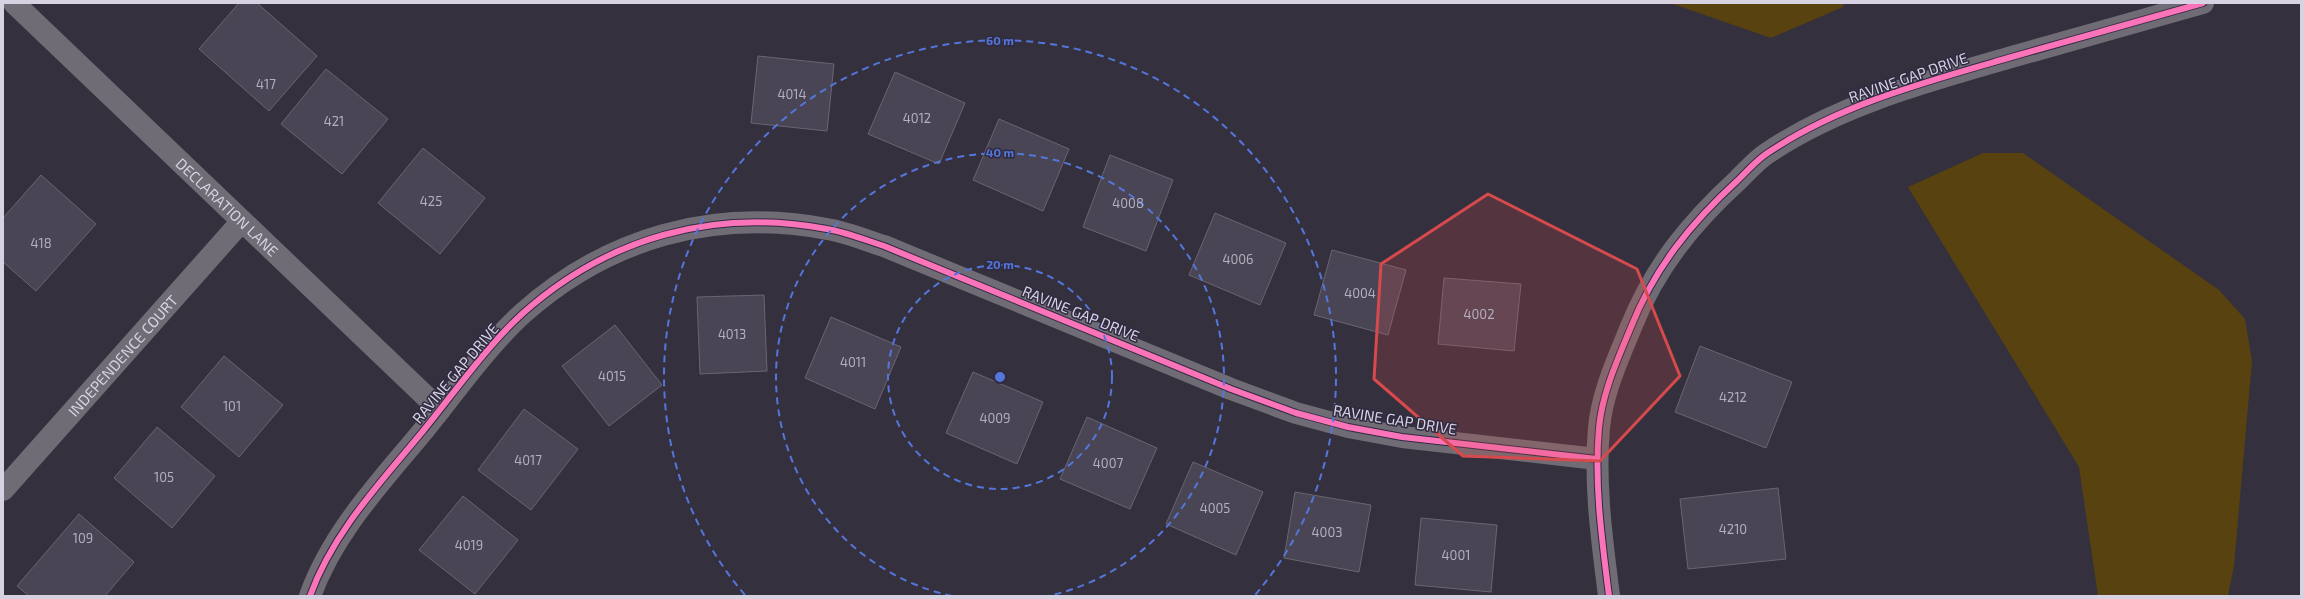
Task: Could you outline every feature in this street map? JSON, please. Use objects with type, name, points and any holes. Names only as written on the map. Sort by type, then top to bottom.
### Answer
[{"type":"street","name":"DECLARATION LANE","points":[[14,3],[440,410]]},
{"type":"street","name":"RAVINE GAP DRIVE","points":[[1609,596],[1598,502],[1597,459],[1599,425],[1612,372],[1638,309],[1671,251],[1716,200],[1765,155],[1819,123],[1883,97],[1973,68],[2203,3]]},
{"type":"street","name":"INDEPENDENCE COURT","points":[[3,490],[242,221]]},
{"type":"street","name":"RAVINE GAP DRIVE","points":[[310,596],[336,540],[364,502],[482,359],[522,315],[566,279],[609,255],[670,232],[724,223],[776,222],[829,229],[884,246],[1231,389],[1296,413],[1348,427],[1402,437],[1597,459]]},
{"type":"highlighted area","points":[[1488,194],[1637,269],[1680,376],[1600,461],[1463,456],[1374,379],[1381,264]]},
{"type":"shaded area","points":[[1670,3],[1844,3],[1843,7],[1771,38]]},
{"type":"shaded area","points":[[1983,153],[2023,153],[2219,290],[2245,319],[2252,361],[2234,566],[2228,596],[2098,596],[2079,467],[1908,187]]},
{"type":"building","points":[[239,3],[257,3],[317,56],[269,111],[199,49]]},
{"type":"building","points":[[758,56],[834,64],[827,131],[751,123]]},
{"type":"building","points":[[326,69],[388,119],[342,174],[281,124]]},
{"type":"building","points":[[895,72],[965,103],[939,164],[868,134]]},
{"type":"building","points":[[999,119],[1069,149],[1043,211],[973,180]]},
{"type":"building","points":[[423,148],[485,198],[440,254],[378,203]]},
{"type":"building","points":[[1110,155],[1173,180],[1146,251],[1083,227]]},
{"type":"building","points":[[41,175],[96,224],[36,291],[3,262],[3,218]]},
{"type":"building","points":[[1215,213],[1286,243],[1260,305],[1189,275]]},
{"type":"building","points":[[1332,250],[1406,270],[1388,335],[1314,315]]},
{"type":"building","points":[[1444,278],[1521,284],[1514,351],[1438,344]]},
{"type":"building","points":[[764,295],[767,371],[700,374],[697,297]]},
{"type":"building","points":[[831,317],[901,347],[875,409],[805,378]]},
{"type":"building","points":[[615,325],[662,385],[609,426],[562,366]]},
{"type":"building","points":[[1700,346],[1792,382],[1766,448],[1675,412]]},
{"type":"building","points":[[224,356],[283,405],[239,457],[181,407]]},
{"type":"building","points":[[973,372],[1043,402],[1017,464],[946,433]]},
{"type":"building","points":[[524,409],[578,449],[531,510],[478,470]]},
{"type":"building","points":[[1087,417],[1157,448],[1130,509],[1060,479]]},
{"type":"building","points":[[157,427],[215,476],[172,528],[114,478]]},
{"type":"building","points":[[1193,462],[1263,492],[1236,555],[1166,524]]},
{"type":"building","points":[[1778,488],[1786,559],[1688,569],[1680,499]]},
{"type":"building","points":[[1295,492],[1371,505],[1359,572],[1284,558]]},
{"type":"building","points":[[463,496],[518,540],[475,594],[419,550]]},
{"type":"building","points":[[79,514],[134,562],[105,596],[29,596],[17,586]]},
{"type":"building","points":[[1421,518],[1497,525],[1491,592],[1415,585]]},
{"type":"cycle path","points":[[1609,596],[1597,470],[1599,428],[1603,402],[1631,327],[1651,285],[1676,247],[1721,196],[1766,154],[1794,137],[1852,108],[1945,76],[2203,3]]},
{"type":"cycle path","points":[[310,596],[331,550],[359,509],[483,355],[522,314],[555,287],[590,265],[627,248],[664,235],[704,226],[744,223],[785,223],[834,230],[848,234],[884,246],[1231,389],[1296,413],[1348,427],[1402,437],[1597,459]]}]
